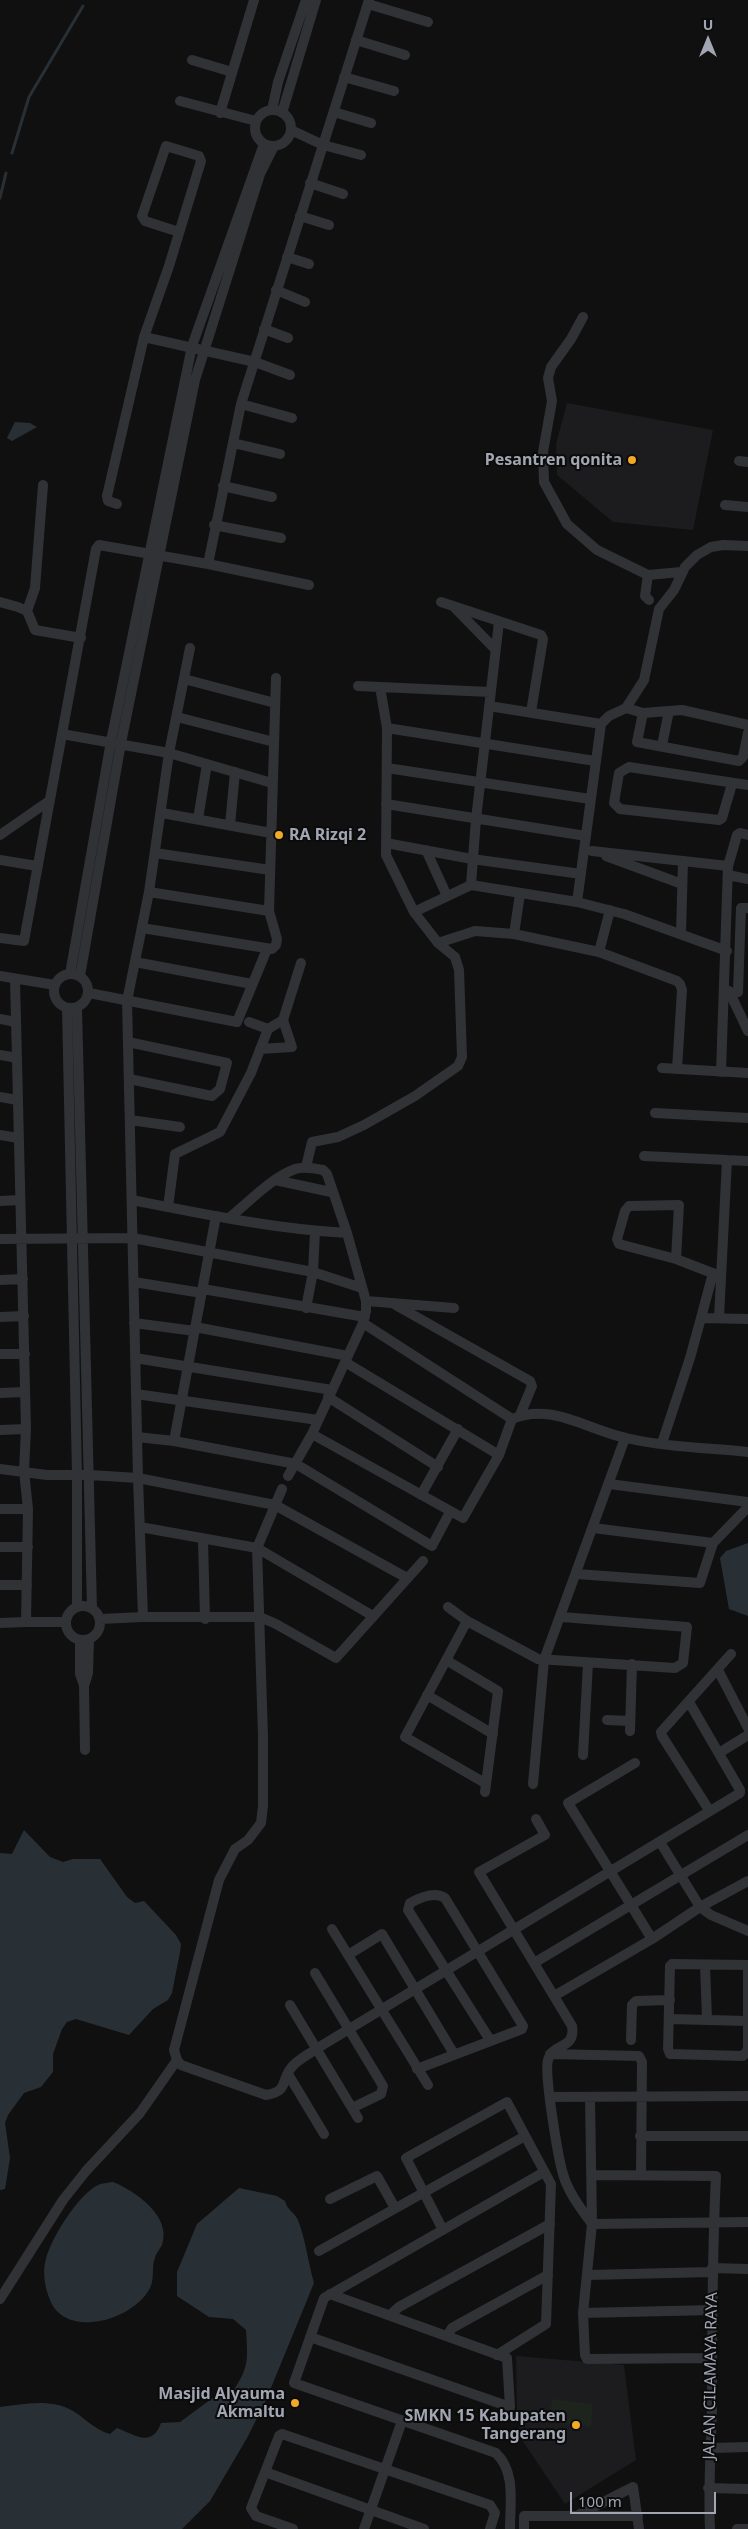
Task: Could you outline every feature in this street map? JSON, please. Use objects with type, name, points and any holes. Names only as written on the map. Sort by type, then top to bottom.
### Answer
[{"type":"street","points":[[220,113],[254,0]]},
{"type":"street","points":[[277,112],[278,82],[306,0]]},
{"type":"street","points":[[277,112],[316,0]]},
{"type":"street","points":[[208,564],[214,525],[240,404],[369,2],[428,22]]},
{"type":"street","points":[[356,40],[405,55]]},
{"type":"street","points":[[192,60],[232,72]]},
{"type":"street","points":[[344,77],[394,91]]},
{"type":"street","points":[[180,101],[256,121]]},
{"type":"street","points":[[277,112],[289,120],[291,130],[283,143],[269,145],[255,132],[256,121],[263,113],[277,112]]},
{"type":"street","points":[[334,112],[371,123]]},
{"type":"street","points":[[291,130],[323,145],[361,155]]},
{"type":"street","points":[[75,975],[116,742],[154,556],[192,346],[269,145]]},
{"type":"street","points":[[154,556],[203,350],[269,145]]},
{"type":"street","points":[[117,504],[108,501],[107,496],[144,336],[179,232],[201,158],[166,146],[142,216],[145,221],[179,232]]},
{"type":"street","points":[[310,184],[342,194]]},
{"type":"street","points":[[300,216],[329,225]]},
{"type":"street","points":[[287,257],[309,264]]},
{"type":"street","points":[[276,290],[305,302]]},
{"type":"street","points":[[583,317],[572,339],[551,367],[548,378],[553,397],[543,452],[544,482],[560,513],[577,534],[597,550],[648,575],[681,572]]},
{"type":"street","points":[[264,329],[288,338]]},
{"type":"street","points":[[144,336],[255,362],[290,375]]},
{"type":"street","points":[[240,404],[292,418]]},
{"type":"street","points":[[233,443],[280,454]]},
{"type":"street","points":[[43,485],[35,588],[27,611],[35,630],[81,638]]},
{"type":"street","points":[[223,486],[272,497]]},
{"type":"street","points":[[725,505],[748,507]]},
{"type":"street","points":[[214,525],[281,538]]},
{"type":"street","points":[[0,938],[24,941],[96,549],[99,545],[208,564],[309,585]]},
{"type":"street","points":[[577,902],[581,874],[588,850],[586,836],[601,724],[609,716],[626,708],[644,680],[659,609],[674,590],[681,572],[696,555],[711,547],[722,545],[748,546]]},
{"type":"street","points":[[648,575],[645,596],[649,600]]},
{"type":"street","points":[[0,602],[27,611]]},
{"type":"street","points":[[441,602],[541,635],[543,639],[531,712]]},
{"type":"street","points":[[452,605],[494,648]]},
{"type":"street","points":[[471,885],[472,859],[494,648],[499,622]]},
{"type":"street","points":[[143,1617],[127,1001],[149,892],[162,813],[169,753],[190,648]]},
{"type":"street","points":[[142,928],[267,949],[275,947],[277,942],[268,911],[276,678]]},
{"type":"street","points":[[184,679],[275,704]]},
{"type":"street","points":[[358,686],[490,692]]},
{"type":"street","points":[[306,1168],[312,1142],[338,1138],[415,1096],[458,1066],[462,1057],[459,970],[455,957],[438,943],[414,912],[386,855],[387,728],[380,687]]},
{"type":"street","points":[[489,706],[601,724]]},
{"type":"street","points":[[626,708],[643,713],[682,710],[748,725]]},
{"type":"street","points":[[662,745],[669,711]]},
{"type":"street","points":[[643,713],[637,742],[662,745],[739,761],[743,757],[748,733]]},
{"type":"street","points":[[177,717],[274,742]]},
{"type":"street","points":[[387,728],[595,761]]},
{"type":"street","points":[[62,734],[116,742],[169,753],[272,783]]},
{"type":"street","points":[[198,820],[207,764]]},
{"type":"street","points":[[732,784],[722,818],[719,820],[620,809],[614,803],[619,773],[628,767],[748,785]]},
{"type":"street","points":[[387,768],[590,799]]},
{"type":"street","points":[[230,825],[235,772]]},
{"type":"street","points":[[0,835],[49,801]]},
{"type":"street","points":[[386,804],[586,836]]},
{"type":"street","points":[[162,813],[271,833]]},
{"type":"street","points":[[721,1072],[735,992],[727,951],[728,871],[737,835],[740,833],[748,835]]},
{"type":"street","points":[[386,843],[472,859],[581,874]]},
{"type":"street","points":[[426,850],[447,896]]},
{"type":"street","points":[[588,850],[683,861],[728,871],[748,879]]},
{"type":"street","points":[[588,850],[682,884]]},
{"type":"street","points":[[155,853],[270,870]]},
{"type":"street","points":[[0,860],[37,866]]},
{"type":"street","points":[[681,934],[683,861]]},
{"type":"street","points":[[414,912],[471,885],[577,902],[610,910],[727,951]]},
{"type":"street","points":[[149,892],[268,911]]},
{"type":"street","points":[[514,934],[520,894]]},
{"type":"street","points":[[748,908],[741,908],[735,992],[735,1003],[748,1031]]},
{"type":"street","points":[[599,952],[610,910]]},
{"type":"street","points":[[438,943],[475,930],[514,934],[599,952],[680,984],[677,1069]]},
{"type":"street","points":[[89,993],[237,1022],[267,949]]},
{"type":"street","points":[[135,962],[252,984]]},
{"type":"street","points":[[260,1049],[292,1047],[283,1020],[301,963]]},
{"type":"street","points":[[75,975],[87,983],[89,993],[85,1002],[72,1008],[56,1000],[55,985],[61,977],[75,975]]},
{"type":"street","points":[[0,976],[55,985]]},
{"type":"street","points":[[14,978],[24,1316],[26,1429],[24,1471],[28,1509],[26,1622]]},
{"type":"street","points":[[735,1003],[748,1003]]},
{"type":"street","points":[[72,1008],[77,1238],[77,1607]]},
{"type":"street","points":[[0,1018],[16,1022]]},
{"type":"street","points":[[168,1207],[175,1154],[220,1132],[251,1072],[268,1029],[283,1020]]},
{"type":"street","points":[[249,1022],[268,1029]]},
{"type":"street","points":[[128,1042],[228,1063],[220,1089],[212,1096],[129,1079]]},
{"type":"street","points":[[0,1055],[17,1058]]},
{"type":"street","points":[[662,1068],[748,1073]]},
{"type":"street","points":[[0,1097],[17,1100]]},
{"type":"street","points":[[656,1113],[748,1118]]},
{"type":"street","points":[[130,1120],[180,1127]]},
{"type":"street","points":[[0,1135],[18,1138]]},
{"type":"street","points":[[644,1156],[748,1161]]},
{"type":"street","points":[[718,1318],[716,1274],[727,1160]]},
{"type":"street","points":[[229,1218],[276,1180],[297,1168],[323,1170],[347,1233],[366,1301],[364,1320],[347,1359],[312,1434],[288,1476]]},
{"type":"street","points":[[276,1180],[331,1192]]},
{"type":"street","points":[[0,1201],[20,1200]]},
{"type":"street","points":[[132,1200],[229,1218],[315,1231],[347,1233]]},
{"type":"street","points":[[676,1259],[679,1205],[629,1206],[625,1211],[617,1242],[676,1259],[716,1274]]},
{"type":"street","points":[[174,1441],[216,1216]]},
{"type":"street","points":[[306,1308],[313,1272],[315,1231]]},
{"type":"street","points":[[77,1238],[90,1475],[92,1608],[100,1619],[97,1633],[85,1640],[71,1635],[66,1622],[70,1613],[77,1607],[92,1608]]},
{"type":"street","points":[[0,1239],[133,1238],[313,1272],[362,1288]]},
{"type":"street","points":[[662,1443],[716,1274]]},
{"type":"street","points":[[0,1280],[23,1279]]},
{"type":"street","points":[[134,1282],[306,1308],[364,1320],[516,1417],[542,1414],[557,1415],[625,1438],[748,1452]]},
{"type":"street","points":[[366,1301],[454,1308]]},
{"type":"street","points":[[312,1434],[450,1512],[464,1518],[499,1456],[532,1386],[530,1381],[392,1303]]},
{"type":"street","points":[[0,1317],[24,1316]]},
{"type":"street","points":[[701,1318],[748,1320]]},
{"type":"street","points":[[134,1323],[195,1329],[347,1359],[499,1456]]},
{"type":"street","points":[[0,1354],[24,1354]]},
{"type":"street","points":[[135,1358],[330,1393],[438,1467]]},
{"type":"street","points":[[0,1393],[25,1392]]},
{"type":"street","points":[[136,1394],[318,1420]]},
{"type":"street","points":[[0,1430],[26,1429]]},
{"type":"street","points":[[421,1495],[458,1430]]},
{"type":"street","points":[[137,1437],[174,1441],[296,1464],[432,1546],[450,1512]]},
{"type":"street","points":[[533,1784],[544,1660],[578,1574],[625,1438]]},
{"type":"street","points":[[0,1469],[47,1475],[138,1478],[275,1505],[407,1578]]},
{"type":"street","points":[[609,1484],[748,1502]]},
{"type":"street","points":[[282,1489],[257,1548],[263,1736],[263,1806],[261,1823],[248,1840],[235,1849],[219,1880],[174,2050],[177,2060],[181,2065],[266,2095],[280,2091],[292,2067],[316,2049],[660,1842],[709,1810],[740,1794],[689,1702]]},
{"type":"street","points":[[578,1574],[700,1583],[713,1543],[748,1507]]},
{"type":"street","points":[[0,1509],[28,1509]]},
{"type":"street","points":[[140,1528],[257,1548],[373,1616]]},
{"type":"street","points":[[594,1528],[713,1543]]},
{"type":"street","points":[[203,1540],[205,1619]]},
{"type":"street","points":[[0,1547],[28,1547]]},
{"type":"street","points":[[100,1619],[260,1617],[336,1658],[423,1561]]},
{"type":"street","points":[[0,1585],[27,1585]]},
{"type":"street","points":[[448,1607],[467,1622],[530,1656],[544,1660],[680,1667],[683,1664],[687,1627],[562,1617]]},
{"type":"street","points":[[0,1623],[66,1622]]},
{"type":"street","points":[[446,1660],[498,1691],[485,1787],[405,1737],[427,1695],[446,1660],[467,1622]]},
{"type":"street","points":[[85,1640],[88,1673],[84,1686],[85,1750]]},
{"type":"street","points":[[709,1810],[662,1736],[664,1728],[731,1654]]},
{"type":"street","points":[[583,1755],[588,1663]]},
{"type":"street","points":[[607,1720],[630,1726],[632,1664]]},
{"type":"street","points":[[718,1670],[748,1728]]},
{"type":"street","points":[[427,1695],[493,1734]]},
{"type":"street","points":[[718,1753],[748,1735]]},
{"type":"street","points":[[635,1763],[568,1802],[652,1939]]},
{"type":"street","points":[[536,1819],[545,1835],[479,1872],[572,2026],[573,2035],[571,2040],[550,2054],[547,2061],[550,2097],[563,2175],[579,2207],[592,2224]]},
{"type":"street","points":[[534,1963],[748,1835]]},
{"type":"street","points":[[660,1842],[700,1906],[711,1915],[737,1928],[748,1931]]},
{"type":"street","points":[[554,1996],[652,1939],[700,1906],[748,1881]]},
{"type":"street","points":[[417,2068],[522,2029],[523,2026],[479,1951],[441,1895],[435,1894],[410,1903],[408,1910],[490,2040]]},
{"type":"street","points":[[737,1928],[748,1921]]},
{"type":"street","points":[[332,1929],[428,2085]]},
{"type":"street","points":[[348,1955],[382,1934],[454,2054]]},
{"type":"street","points":[[672,1964],[748,1965],[748,2050],[743,2056],[670,2054],[668,2050],[670,1966],[672,1964]]},
{"type":"street","points":[[705,1964],[707,2019]]},
{"type":"street","points":[[315,1973],[383,2090],[382,2094],[352,2108]]},
{"type":"street","points":[[631,2040],[632,2004],[636,2001],[670,2000]]},
{"type":"street","points":[[290,2005],[358,2118]]},
{"type":"street","points":[[670,2019],[748,2021]]},
{"type":"street","points":[[550,2054],[639,2056],[642,2062],[641,2175],[591,2175]]},
{"type":"street","points":[[0,2299],[64,2200],[86,2171],[140,2113],[177,2060]]},
{"type":"street","points":[[288,2074],[324,2134]]},
{"type":"street","points":[[550,2097],[748,2096]]},
{"type":"street","points":[[590,2097],[592,2224],[583,2313],[585,2355],[587,2359],[712,2358]]},
{"type":"street","points":[[443,2230],[406,2158],[507,2102],[551,2184],[546,2324],[496,2354]]},
{"type":"street","points":[[319,2251],[525,2136]]},
{"type":"street","points":[[640,2136],[748,2136]]},
{"type":"street","points":[[510,2529],[510,2473],[504,2460],[496,2453],[294,2383],[324,2298],[544,2172]]},
{"type":"street","name":"JALAN CILAMAYA RAYA","points":[[641,2175],[716,2176],[712,2270],[711,2448],[708,2488],[710,2529]]},
{"type":"street","points":[[330,2199],[377,2176],[395,2208]]},
{"type":"street","points":[[592,2224],[748,2222]]},
{"type":"street","points":[[390,2315],[399,2307],[550,2224]]},
{"type":"street","name":"JALAN CILAMAYA RAYA","points":[[588,2275],[748,2269]]},
{"type":"street","points":[[447,2336],[452,2328],[548,2275]]},
{"type":"street","points":[[310,2337],[510,2407],[507,2358],[330,2294]]},
{"type":"street","points":[[583,2313],[713,2310]]},
{"type":"street","points":[[364,2529],[402,2421]]},
{"type":"street","points":[[292,2529],[252,2513],[251,2508],[279,2436],[282,2434],[490,2505],[495,2513],[490,2529]]},
{"type":"street","points":[[711,2448],[748,2447]]},
{"type":"street","points":[[265,2472],[424,2529]]},
{"type":"street","points":[[577,2516],[633,2487],[638,2516],[638,2529]]},
{"type":"street","points":[[708,2488],[748,2488]]},
{"type":"street","points":[[524,2529],[524,2516],[638,2516]]},
{"type":"street","points":[[737,2529],[748,2528]]},
{"type":"shaded area","name":"Pesantren qonita","points":[[567,403],[713,430],[693,530],[613,522],[557,475],[556,444]]},
{"type":"shaded area","points":[[15,422],[30,423],[37,427],[12,441],[7,438]]},
{"type":"shaded area","points":[[748,1543],[748,1616],[729,1609],[720,1558],[726,1551]]},
{"type":"shaded area","points":[[24,1830],[50,1857],[63,1862],[73,1859],[100,1859],[127,1897],[135,1903],[144,1901],[176,1935],[181,1944],[172,1993],[168,2000],[153,2009],[129,2035],[76,2019],[67,2022],[62,2029],[53,2054],[53,2072],[41,2087],[24,2093],[8,2115],[5,2123],[10,2158],[5,2189],[0,2190],[0,1853],[12,1854]]},
{"type":"shaded area","points":[[113,2182],[141,2198],[150,2206],[162,2224],[164,2234],[162,2245],[154,2261],[150,2288],[142,2299],[130,2309],[116,2316],[100,2321],[84,2322],[70,2320],[58,2312],[50,2300],[45,2280],[44,2269],[46,2259],[53,2240],[74,2207],[90,2190],[103,2183]]},
{"type":"shaded area","points":[[239,2188],[277,2196],[285,2201],[287,2207],[298,2220],[314,2283],[266,2400],[247,2438],[210,2501],[182,2529],[0,2529],[0,2407],[37,2403],[56,2404],[73,2411],[95,2427],[110,2434],[117,2428],[142,2438],[153,2435],[161,2423],[180,2422],[214,2397],[231,2394],[246,2364],[246,2330],[233,2319],[209,2317],[177,2296],[177,2272],[197,2224]]},
{"type":"shaded area","name":"SMKN 15 Kabupaten Tangerang","points":[[516,2356],[624,2365],[636,2460],[565,2504],[520,2437],[517,2413]]},
{"type":"shaded area","points":[[552,2399],[593,2404],[591,2427],[549,2422]]},
{"type":"waterway","points":[[12,153],[29,97],[83,6]]},
{"type":"waterway","points":[[0,198],[6,173]]},
{"type":"place","name":"Pesantren qonita","points":[[632,460]]},
{"type":"place","name":"RA Rizqi 2","points":[[279,835]]},
{"type":"place","name":"Masjid Alyauma Akmaltu","points":[[295,2403]]},
{"type":"place","name":"SMKN 15 Kabupaten Tangerang","points":[[576,2425]]}]
